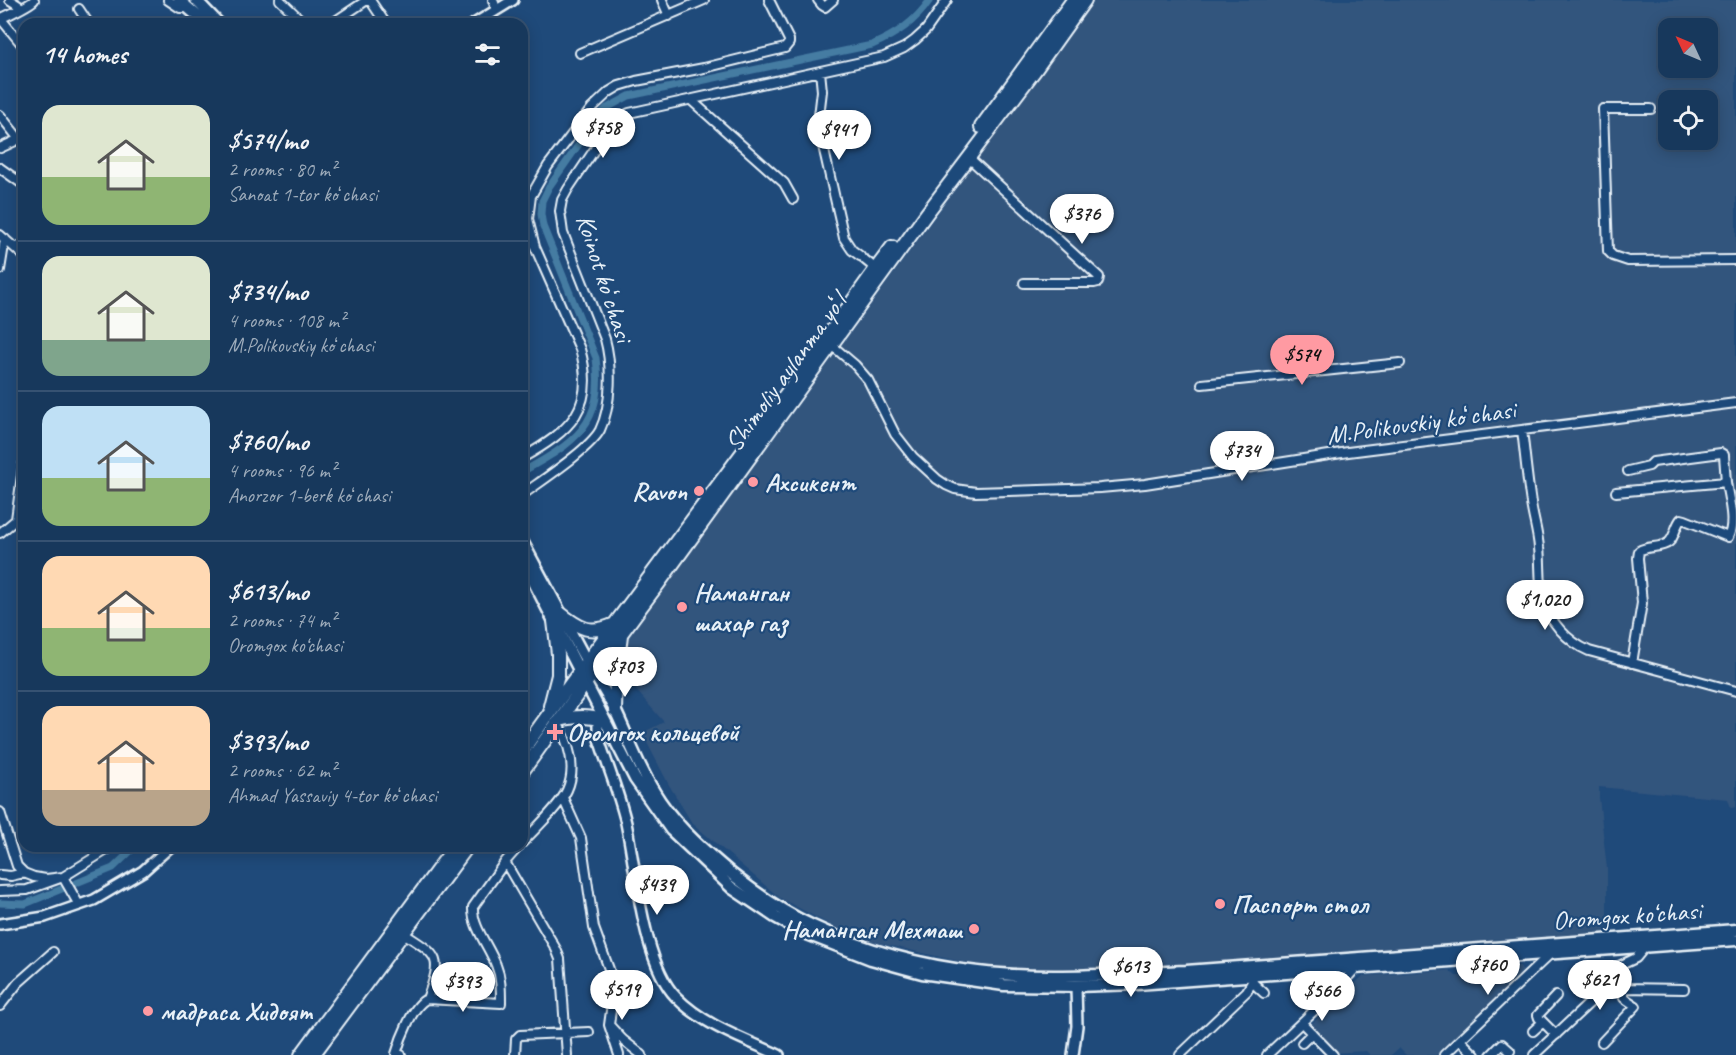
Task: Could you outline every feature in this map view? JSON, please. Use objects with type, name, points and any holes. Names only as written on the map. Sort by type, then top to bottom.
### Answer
[{"type":"main road","points":[[179,0],[192,4],[211,18]]},
{"type":"main road","name":"Shimoliy aylanma yoʻl","points":[[528,762],[555,719],[583,666],[659,583],[828,343],[968,157],[1073,0]]},
{"type":"main road","name":"Shimoliy aylanma yoʻl","points":[[828,343],[876,268],[1028,70],[1085,0]]},
{"type":"main road","points":[[192,4],[202,18]]},
{"type":"main road","points":[[528,555],[583,666],[585,684],[603,720],[628,754]]},
{"type":"main road","points":[[528,569],[557,617],[558,675],[555,719],[584,716],[603,720]]},
{"type":"main road","points":[[557,617],[591,631],[619,628],[615,711]]},
{"type":"main road","name":"Shimoliy aylanma yoʻl","points":[[528,745],[555,719],[585,684],[619,628]]},
{"type":"main road","points":[[583,666],[594,672],[615,711],[628,754]]},
{"type":"main road","name":"Oromgox ko‘chasi","points":[[628,754],[676,822],[731,873],[764,898],[812,926],[876,950],[951,968],[1023,975],[1254,974]]},
{"type":"main road","name":"Oromgox ko‘chasi","points":[[628,754],[634,779],[663,822],[683,844],[732,888],[801,932],[878,962],[922,973],[1004,985],[1137,984],[1358,962],[1569,948],[1736,930]]},
{"type":"main road","points":[[301,1055],[314,1048],[403,933],[452,852]]},
{"type":"main road","points":[[314,1048],[430,889],[463,852]]},
{"type":"main road","name":"Oromgox ko‘chasi","points":[[1358,962],[1549,955],[1569,948],[1645,947],[1736,940]]},
{"type":"street","points":[[10,0],[21,7]]},
{"type":"street","points":[[18,40],[1,19],[31,4],[34,0]]},
{"type":"street","points":[[168,0],[180,8],[192,4]]},
{"type":"street","points":[[280,0],[299,18]]},
{"type":"street","points":[[340,18],[368,0],[382,18]]},
{"type":"street","points":[[480,18],[494,5],[513,0]]},
{"type":"street","points":[[662,0],[669,16]]},
{"type":"street","points":[[580,53],[704,0]]},
{"type":"street","points":[[528,454],[568,426],[579,411],[585,385],[584,361],[580,349],[546,274],[529,226],[528,208],[531,196],[542,175],[592,108],[619,86],[785,48],[789,39],[769,0]]},
{"type":"street","points":[[818,0],[825,7],[833,0]]},
{"type":"street","name":"Koinot koʻchasi","points":[[528,490],[575,455],[599,431],[607,401],[609,354],[563,233],[560,211],[562,200],[576,176],[611,125],[629,113],[884,57],[904,48],[926,30],[947,0]]},
{"type":"street","points":[[79,9],[85,18]]},
{"type":"street","points":[[820,71],[822,92],[818,124],[844,238],[852,250],[876,268]]},
{"type":"street","points":[[691,100],[784,183],[793,199]]},
{"type":"street","points":[[1651,109],[1603,109],[1608,251],[1613,256],[1628,261],[1736,260]]},
{"type":"street","points":[[0,115],[18,134]]},
{"type":"street","points":[[0,148],[18,140]]},
{"type":"street","points":[[968,157],[1100,279],[1094,283],[1024,283]]},
{"type":"street","points":[[0,168],[18,182]]},
{"type":"street","points":[[2,237],[18,251]]},
{"type":"street","points":[[0,270],[2,237]]},
{"type":"street","name":"M.Polikovskiy koʻchasi","points":[[828,343],[855,365],[868,380],[895,434],[913,457],[946,485],[955,489],[976,492],[1100,488],[1145,484],[1348,452],[1736,403]]},
{"type":"street","points":[[1202,384],[1400,363]]},
{"type":"street","points":[[1522,430],[1530,501],[1539,547],[1543,600],[1565,637],[1589,651],[1736,691]]},
{"type":"street","points":[[1628,471],[1649,466],[1653,462],[1721,453],[1724,455],[1731,525],[1728,537],[1681,519],[1669,542],[1639,551],[1642,603],[1632,663]]},
{"type":"street","points":[[1616,492],[1726,482]]},
{"type":"street","points":[[0,533],[16,519],[18,504]]},
{"type":"street","points":[[528,837],[563,798],[569,786],[571,757],[567,741],[555,719]]},
{"type":"street","points":[[603,720],[598,724],[598,736],[626,822],[645,922],[653,954],[664,982],[676,998],[693,1012],[712,1024],[779,1055]]},
{"type":"street","points":[[563,798],[581,838],[594,928],[614,989],[609,1025],[619,1055]]},
{"type":"street","points":[[0,812],[17,866],[24,873]]},
{"type":"street","points":[[0,891],[27,890],[63,878],[104,852]]},
{"type":"street","points":[[0,924],[45,917],[77,901],[94,900],[142,871],[164,852]]},
{"type":"street","points":[[401,1055],[394,1055],[421,1001],[427,999],[501,1003],[501,982],[496,966],[477,927],[473,907],[514,852]]},
{"type":"street","points":[[505,862],[560,959],[567,1055]]},
{"type":"street","points":[[0,875],[11,876],[24,873],[46,879],[63,878]]},
{"type":"street","points":[[63,878],[77,901]]},
{"type":"street","points":[[403,933],[435,958],[436,976],[427,999]]},
{"type":"street","points":[[1534,1055],[1598,995],[1619,966],[1636,958],[1645,947]]},
{"type":"street","points":[[0,1006],[18,983],[53,952]]},
{"type":"street","points":[[1444,1055],[1549,955]]},
{"type":"street","points":[[1267,1055],[1336,990],[1358,962]]},
{"type":"street","points":[[1602,1042],[1636,1006],[1624,998],[1619,966]]},
{"type":"street","points":[[1254,974],[1263,993]]},
{"type":"street","points":[[1179,1055],[1237,1001],[1254,974]]},
{"type":"street","points":[[1073,1055],[1077,1026],[1076,986]]},
{"type":"street","points":[[1623,988],[1684,989]]},
{"type":"street","points":[[1556,996],[1538,1015],[1556,1035]]},
{"type":"street","points":[[1533,1031],[1543,1022]]},
{"type":"street","points":[[1302,1023],[1333,1055]]},
{"type":"street","points":[[609,1025],[642,1055]]},
{"type":"street","points":[[515,1055],[515,1041],[518,1036],[589,1032]]},
{"type":"street","points":[[1302,1043],[1312,1033]]},
{"type":"street","points":[[1460,1040],[1475,1055]]},
{"type":"street","points":[[1491,1055],[1502,1044],[1510,1051]]},
{"type":"shaded area","points":[[1093,0],[1736,0],[1736,807],[1731,808],[1728,799],[1599,787],[1607,869],[1607,934],[1440,949],[1161,967],[1001,971],[853,937],[780,898],[692,823],[642,733],[664,722],[621,673],[629,637]]},
{"type":"shaded area","points":[[1520,966],[1523,971],[1437,1055],[1406,1055],[1399,1048],[1391,1055],[1370,1055],[1366,1051],[1331,1053],[1307,1028],[1363,976],[1449,970],[1456,976],[1478,975],[1481,968]]},
{"type":"waterway","points":[[528,468],[571,441],[590,416],[596,400],[598,381],[596,358],[543,226],[541,214],[542,201],[549,187],[598,117],[607,108],[629,96],[872,45],[905,27],[930,0]]},
{"type":"waterway","points":[[0,903],[25,904],[113,868],[130,852]]},
{"type":"place","name":"Ахсикент","points":[[753,482]]},
{"type":"place","name":"Ravon","points":[[699,491]]},
{"type":"place","name":"Наманган шахар газ","points":[[682,607]]},
{"type":"place","name":"Оромгох кольцевой","points":[[555,732]]},
{"type":"place","name":"Паспорт стол","points":[[1220,904]]},
{"type":"place","name":"Наманган Мехмаш","points":[[974,929]]},
{"type":"place","name":"мадраса Хидоят","points":[[148,1011]]}]
